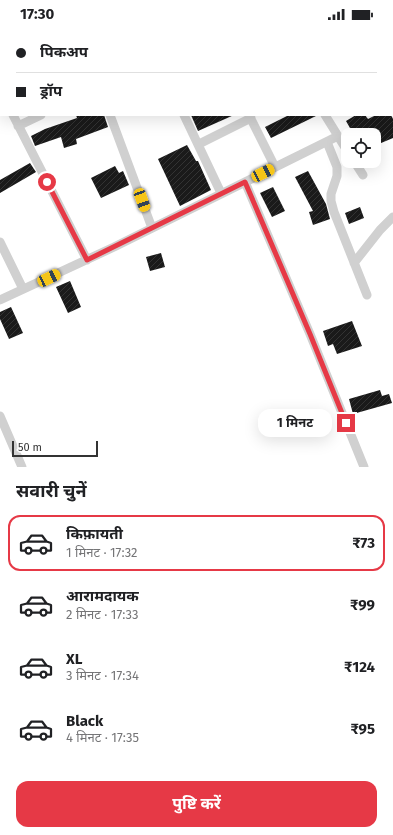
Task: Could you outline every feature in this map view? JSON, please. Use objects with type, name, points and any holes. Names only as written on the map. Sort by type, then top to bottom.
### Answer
[{"type":"street","points":[[13,116],[87,260]]},
{"type":"street","points":[[18,126],[40,116]]},
{"type":"street","points":[[110,116],[152,228]]},
{"type":"street","points":[[185,116],[222,193]]},
{"type":"street","points":[[326,116],[341,141]]},
{"type":"street","points":[[199,144],[250,117],[275,167]]},
{"type":"street","points":[[0,300],[87,260],[338,136]]},
{"type":"street","points":[[327,142],[337,167],[337,176],[331,194],[331,202],[367,295]]},
{"type":"street","points":[[358,168],[363,175]]},
{"type":"street","points":[[245,182],[310,334],[364,467]]},
{"type":"street","points":[[354,263],[380,230],[393,217]]},
{"type":"street","points":[[0,242],[23,289]]},
{"type":"street","points":[[0,416],[22,467]]},
{"type":"building","points":[[76,116],[104,116],[108,127],[76,139],[77,144],[64,148],[61,137],[35,146],[31,136],[45,129],[77,118]]},
{"type":"building","points":[[191,116],[232,116],[198,131]]},
{"type":"building","points":[[287,116],[316,116],[271,138],[265,127]]},
{"type":"building","points":[[354,116],[366,116],[368,119],[374,116],[392,116],[393,119],[393,138],[381,143],[381,128],[350,128],[346,121]]},
{"type":"building","points":[[187,145],[196,161],[198,161],[211,190],[180,206],[158,159]]},
{"type":"building","points":[[30,163],[36,172],[0,193],[0,180]]},
{"type":"building","points":[[115,166],[119,173],[123,171],[129,185],[101,198],[91,178]]},
{"type":"building","points":[[308,171],[326,204],[330,219],[313,225],[309,212],[313,211],[295,177]]},
{"type":"building","points":[[273,187],[285,211],[272,217],[260,193]]},
{"type":"building","points":[[360,207],[364,218],[349,224],[345,213]]},
{"type":"building","points":[[161,253],[165,267],[150,271],[146,257]]},
{"type":"building","points":[[70,281],[81,307],[68,313],[56,287]]},
{"type":"building","points":[[11,307],[23,333],[9,339],[0,319],[0,312]]},
{"type":"building","points":[[352,321],[362,346],[337,354],[333,344],[328,346],[323,331]]},
{"type":"building","points":[[380,390],[382,396],[389,394],[392,403],[353,414],[349,399]]},
{"type":"route","points":[[47,182],[87,260],[245,182],[346,423]]}]
